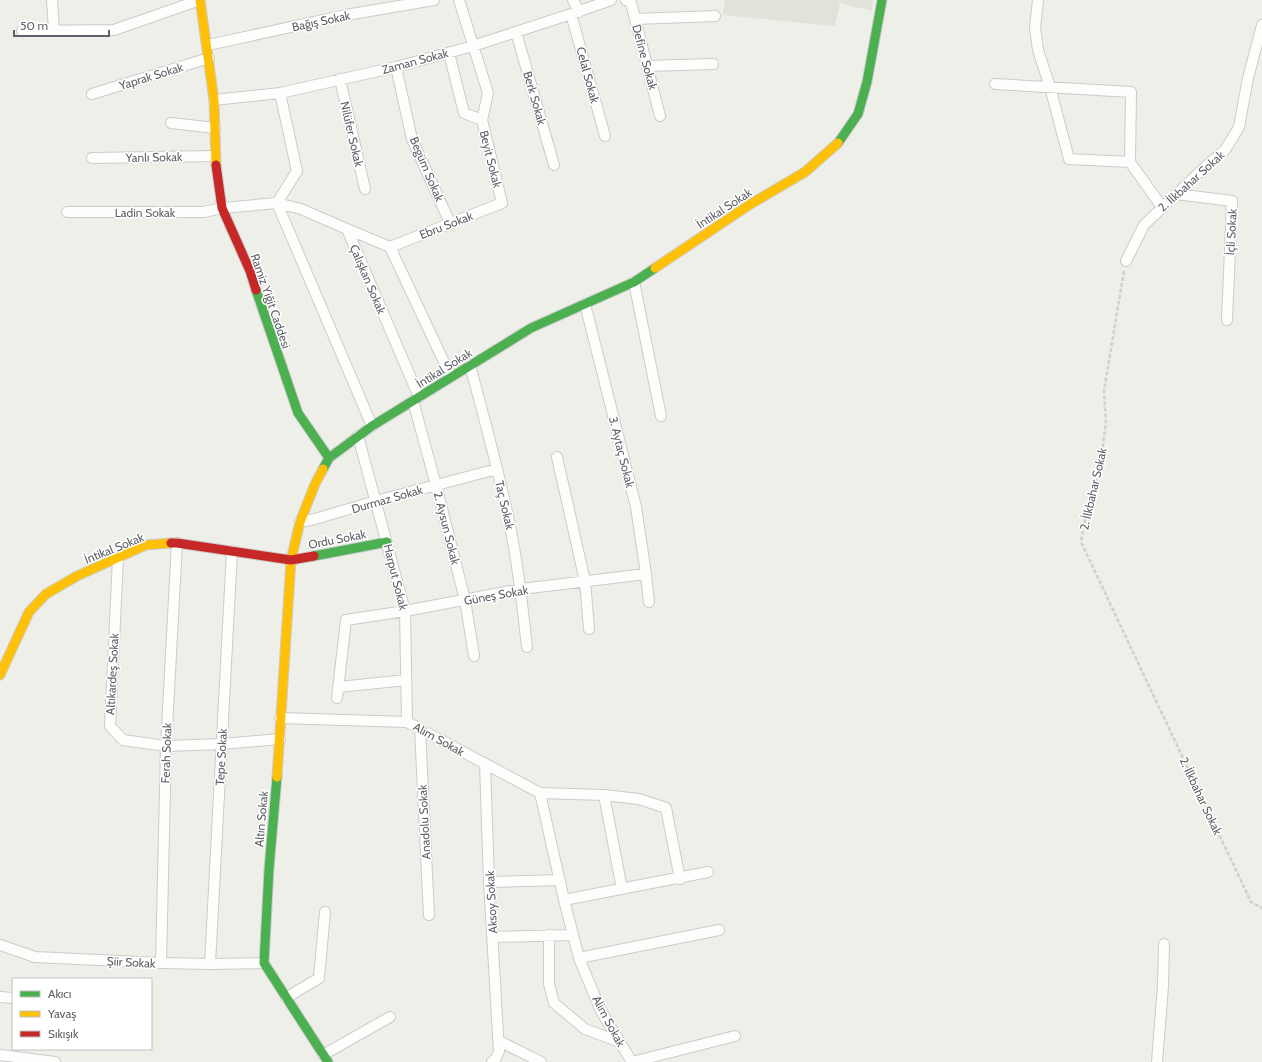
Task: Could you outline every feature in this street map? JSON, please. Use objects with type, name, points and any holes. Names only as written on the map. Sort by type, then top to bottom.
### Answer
[{"type":"street","points":[[52,0],[54,30]]},
{"type":"street","points":[[22,31],[114,30],[200,0]]},
{"type":"street","name":"Ramiz Yiğit Caddesi","points":[[200,0],[210,58],[214,100],[216,156],[222,208],[250,271],[298,413],[329,458]]},
{"type":"street","name":"Bağış Sokak","points":[[208,45],[346,16],[434,0]]},
{"type":"street","name":"Beyit Sokak","points":[[459,0],[488,93],[482,120],[502,203]]},
{"type":"street","name":"Celal Sokak","points":[[573,0],[604,136]]},
{"type":"street","name":"Zaman Sokak","points":[[214,100],[280,93],[396,67],[473,46],[611,0]]},
{"type":"street","name":"Define Sokak","points":[[626,0],[631,3],[660,116]]},
{"type":"street","name":"İntikal Sokak","points":[[0,675],[14,649],[29,612],[46,594],[77,576],[146,545],[177,543],[291,560],[300,522],[315,484],[329,458],[358,436],[531,328],[634,282],[749,205],[805,172],[841,142],[858,114],[867,82],[882,0]]},
{"type":"street","points":[[1038,0],[1035,28],[1038,50],[1050,87],[1069,160],[1130,162]]},
{"type":"street","points":[[635,19],[715,16]]},
{"type":"street","name":"2. İlkbahar Sokak","points":[[1126,261],[1144,225],[1225,150],[1239,127],[1248,78],[1262,25]]},
{"type":"street","name":"Berk Sokak","points":[[516,32],[554,165]]},
{"type":"street","points":[[449,53],[464,113],[482,120]]},
{"type":"street","name":"Yaprak Sokak","points":[[92,94],[210,58]]},
{"type":"street","points":[[647,66],[713,64]]},
{"type":"street","name":"Begüm Sokak","points":[[396,67],[412,139],[450,224]]},
{"type":"street","name":"Nilüfer Sokak","points":[[340,79],[365,189]]},
{"type":"street","points":[[995,84],[1132,92],[1130,162],[1162,207]]},
{"type":"street","points":[[280,93],[297,171],[277,203],[372,426]]},
{"type":"street","points":[[171,124],[215,128]]},
{"type":"street","name":"Yanlı Sokak","points":[[92,158],[216,156]]},
{"type":"street","name":"İçli Sokak","points":[[1176,194],[1232,201],[1227,320]]},
{"type":"street","name":"Çalışkan Sokak","points":[[222,208],[277,203],[301,209],[347,229],[416,399]]},
{"type":"street","name":"Ebru Sokak","points":[[390,247],[502,203]]},
{"type":"street","name":"Ladin Sokak","points":[[68,212],[204,212],[222,208]]},
{"type":"street","points":[[347,229],[390,247],[451,377]]},
{"type":"street","points":[[634,282],[661,416]]},
{"type":"street","name":"3. Aytaç Sokak","points":[[585,304],[636,507],[649,602]]},
{"type":"street","name":"Taç Sokak","points":[[470,365],[497,468],[512,535],[521,589],[527,647]]},
{"type":"street","name":"2. Aysun Sokak","points":[[416,399],[465,600],[474,656]]},
{"type":"street","name":"Harput Sokak","points":[[358,436],[405,611],[407,722]]},
{"type":"street","points":[[557,457],[585,582],[589,629]]},
{"type":"street","name":"Durmaz Sokak","points":[[300,522],[497,468]]},
{"type":"street","name":"Ordu Sokak","points":[[291,560],[387,542]]},
{"type":"street","name":"Ferah Sokak","points":[[161,963],[166,746],[177,543]]},
{"type":"street","name":"Tepe Sokak","points":[[210,964],[232,551]]},
{"type":"street","name":"Altıkardeş Sokak","points":[[118,558],[110,726],[123,740],[166,746],[222,744],[280,739]]},
{"type":"street","name":"Altın Sokak","points":[[264,963],[268,869],[280,739],[280,718],[291,560]]},
{"type":"street","name":"Güneş Sokak","points":[[338,687],[346,620],[405,611],[521,589],[646,574]]},
{"type":"street","points":[[337,698],[338,687],[406,680]]},
{"type":"street","name":"Alim Sokak","points":[[280,718],[407,722],[540,793],[604,795],[639,800],[666,808],[680,879]]},
{"type":"street","name":"Anadolu Sokak","points":[[420,729],[429,915]]},
{"type":"street","name":"Aksoy Sokak","points":[[485,764],[499,1040],[499,1051],[496,1058],[492,1062]]},
{"type":"street","name":"Alim Sokak","points":[[540,793],[564,900],[579,958],[601,1011],[632,1062]]},
{"type":"street","points":[[604,795],[622,889]]},
{"type":"street","points":[[564,900],[680,879],[708,872]]},
{"type":"street","points":[[490,882],[560,880]]},
{"type":"street","points":[[286,998],[319,978],[325,912]]},
{"type":"street","points":[[579,958],[719,930]]},
{"type":"street","points":[[493,937],[573,934]]},
{"type":"street","points":[[549,935],[549,984],[554,1003],[585,1029],[620,1042]]},
{"type":"street","points":[[1157,1062],[1163,986],[1164,944]]},
{"type":"street","name":"Şiir Sokak","points":[[0,945],[35,957],[161,963],[264,963]]},
{"type":"street","points":[[264,963],[326,1058],[390,1017]]},
{"type":"street","points":[[0,997],[12,998]]},
{"type":"street","points":[[632,1062],[735,1036]]},
{"type":"street","points":[[499,1040],[541,1062]]},
{"type":"street","points":[[0,1055],[55,1062]]},
{"type":"path","name":"2. İlkbahar Sokak","points":[[1126,261],[1104,391],[1106,423],[1100,466],[1085,520],[1081,542],[1251,902],[1262,908]]},
{"type":"shaded area","points":[[725,0],[873,0],[872,11],[840,3],[835,26],[723,15]]},
{"type":"traffic: fast","points":[[838,143],[858,114],[867,82],[882,0]]},
{"type":"traffic: fast","points":[[323,469],[329,458],[372,426],[531,328],[634,282],[655,268]]},
{"type":"traffic: fast","points":[[256,290],[298,413],[329,458]]},
{"type":"traffic: fast","points":[[314,556],[387,542]]},
{"type":"traffic: fast","points":[[277,777],[269,869],[264,963],[328,1062]]},
{"type":"traffic: slow","points":[[200,0],[214,100],[216,165]]},
{"type":"traffic: slow","points":[[655,268],[749,205],[805,172],[838,143]]},
{"type":"traffic: slow","points":[[277,777],[291,560],[300,522],[315,484],[323,469]]},
{"type":"traffic: slow","points":[[0,675],[29,612],[46,594],[77,576],[146,545],[171,543]]},
{"type":"traffic: jam","points":[[216,165],[222,208],[250,271],[256,290]]},
{"type":"traffic: jam","points":[[171,543],[291,560],[314,556]]}]
